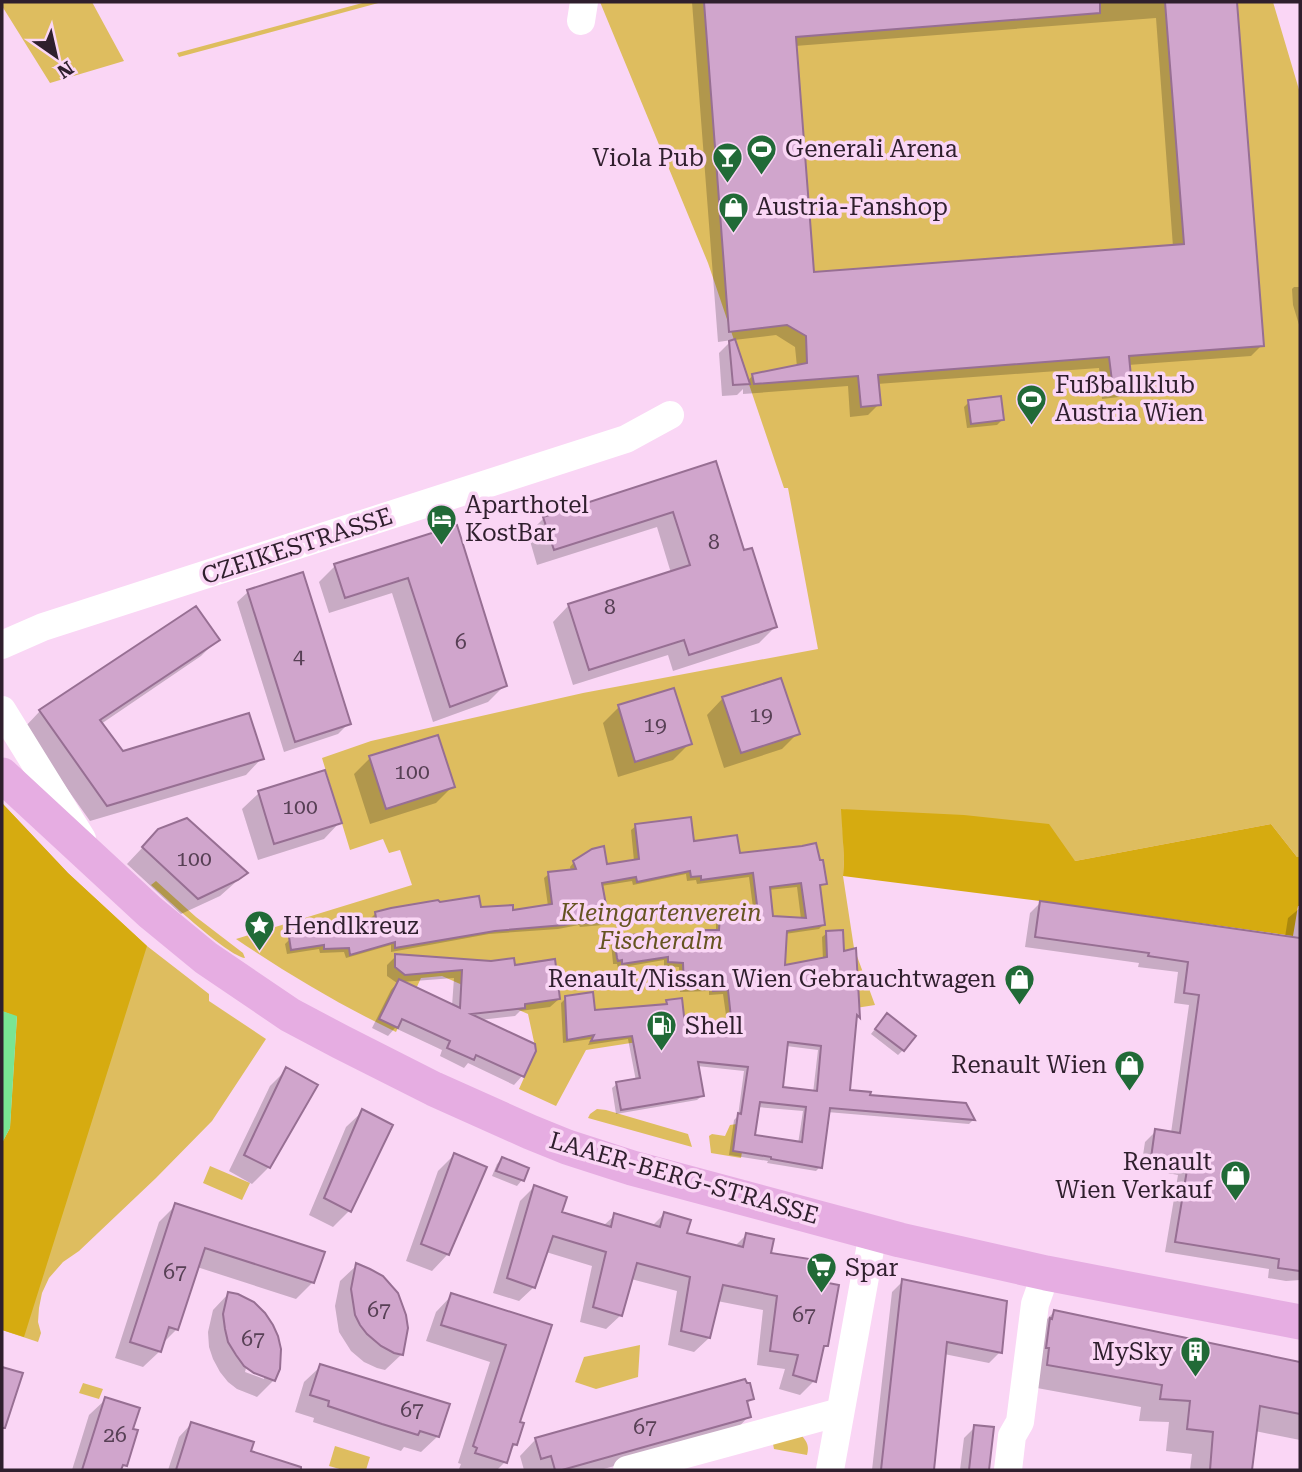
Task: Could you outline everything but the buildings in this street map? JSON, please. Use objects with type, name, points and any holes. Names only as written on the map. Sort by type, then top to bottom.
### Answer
[{"type":"main road","name":"LAAER-BERG-STRASSE","points":[[2,756],[97,862]]},
{"type":"main road","name":"LAAER-BERG-STRASSE","points":[[2,775],[150,912],[206,958],[279,1007],[341,1042],[434,1089],[530,1132],[632,1168],[873,1233],[1046,1273],[1300,1322]]},
{"type":"street","name":"CZEIKESTRASSE","points":[[2,645],[43,627],[625,439],[670,415]]},
{"type":"street","points":[[2,710],[97,862]]},
{"type":"street","points":[[830,1470],[873,1233]]},
{"type":"street","points":[[1008,1470],[1012,1436],[1020,1422],[1035,1304],[1046,1273]]},
{"type":"street","points":[[627,1470],[840,1412]]},
{"type":"green space","points":[[2,2],[92,2],[124,61],[50,83]]},
{"type":"green space","points":[[366,2],[382,2],[179,57],[177,53]]},
{"type":"green space","name":"Fußballklub Austria Wien","points":[[600,2],[1273,2],[1300,93],[1300,857],[1297,857],[1271,824],[1075,861],[842,809],[843,876],[854,948],[875,1005],[586,1050],[556,1106],[519,1089],[536,1051],[528,1014],[442,976],[421,978],[396,1032],[314,988],[236,939],[412,885],[400,850],[389,853],[383,839],[350,850],[322,758],[371,741],[583,693],[818,649],[788,488],[784,488],[708,263]]},
{"type":"green space","points":[[2,803],[68,873],[147,946],[209,994],[209,1001],[266,1039],[212,1121],[156,1178],[79,1251],[63,1262],[49,1278],[39,1308],[38,1322],[41,1333],[38,1342],[2,1330],[2,1143],[10,1128],[17,1017],[2,1011]]},
{"type":"green space","points":[[156,881],[196,917],[243,953],[245,958],[225,948],[183,914],[151,885]]},
{"type":"green space","points":[[597,1109],[688,1134],[692,1147],[588,1118]]},
{"type":"green space","points":[[737,1124],[733,1151],[742,1152],[741,1158],[711,1153],[709,1136],[725,1136],[730,1125]]},
{"type":"green space","points":[[210,1166],[250,1183],[242,1200],[203,1183]]},
{"type":"green space","points":[[640,1345],[638,1377],[596,1389],[575,1382],[584,1357]]},
{"type":"green space","points":[[83,1383],[103,1389],[99,1399],[79,1393]]},
{"type":"green space","points":[[802,1436],[808,1445],[807,1455],[774,1449],[773,1444]]},
{"type":"green space","points":[[335,1446],[370,1457],[366,1470],[343,1470],[329,1466]]},
{"type":"shaded area","points":[[2,803],[68,873],[147,946],[24,1337],[2,1330],[2,1143],[10,1128],[17,1017],[2,1011]]},
{"type":"shaded area","points":[[841,809],[964,815],[1049,824],[1075,861],[1271,824],[1297,857],[1300,857],[1300,906],[1293,936],[843,876]]},
{"type":"shaded area","points":[[2,1011],[17,1016],[10,1128],[2,1143]]},
{"type":"place","name":"Generali Arena","points":[[762,176]]},
{"type":"place","name":"Viola Pub","points":[[727,185]]},
{"type":"place","name":"Austria-Fanshop","points":[[733,234]]},
{"type":"place","name":"Fußballklub Austria Wien","points":[[1032,426]]},
{"type":"place","name":"Aparthotel KostBar","points":[[442,546]]},
{"type":"place","name":"Hendlkreuz","points":[[260,953]]},
{"type":"place","name":"Renault/Nissan Wien Gebrauchtwagen","points":[[1019,1006]]},
{"type":"place","name":"Shell","points":[[662,1053]]},
{"type":"place","name":"Renault Wien","points":[[1130,1092]]},
{"type":"place","name":"Renault Wien Verkauf","points":[[1235,1203]]},
{"type":"place","name":"Spar","points":[[822,1295]]},
{"type":"place","name":"MySky","points":[[1196,1379]]},
{"type":"park label","name":"Kleingartenverein Fischeralm","points":[[661,927]]}]
